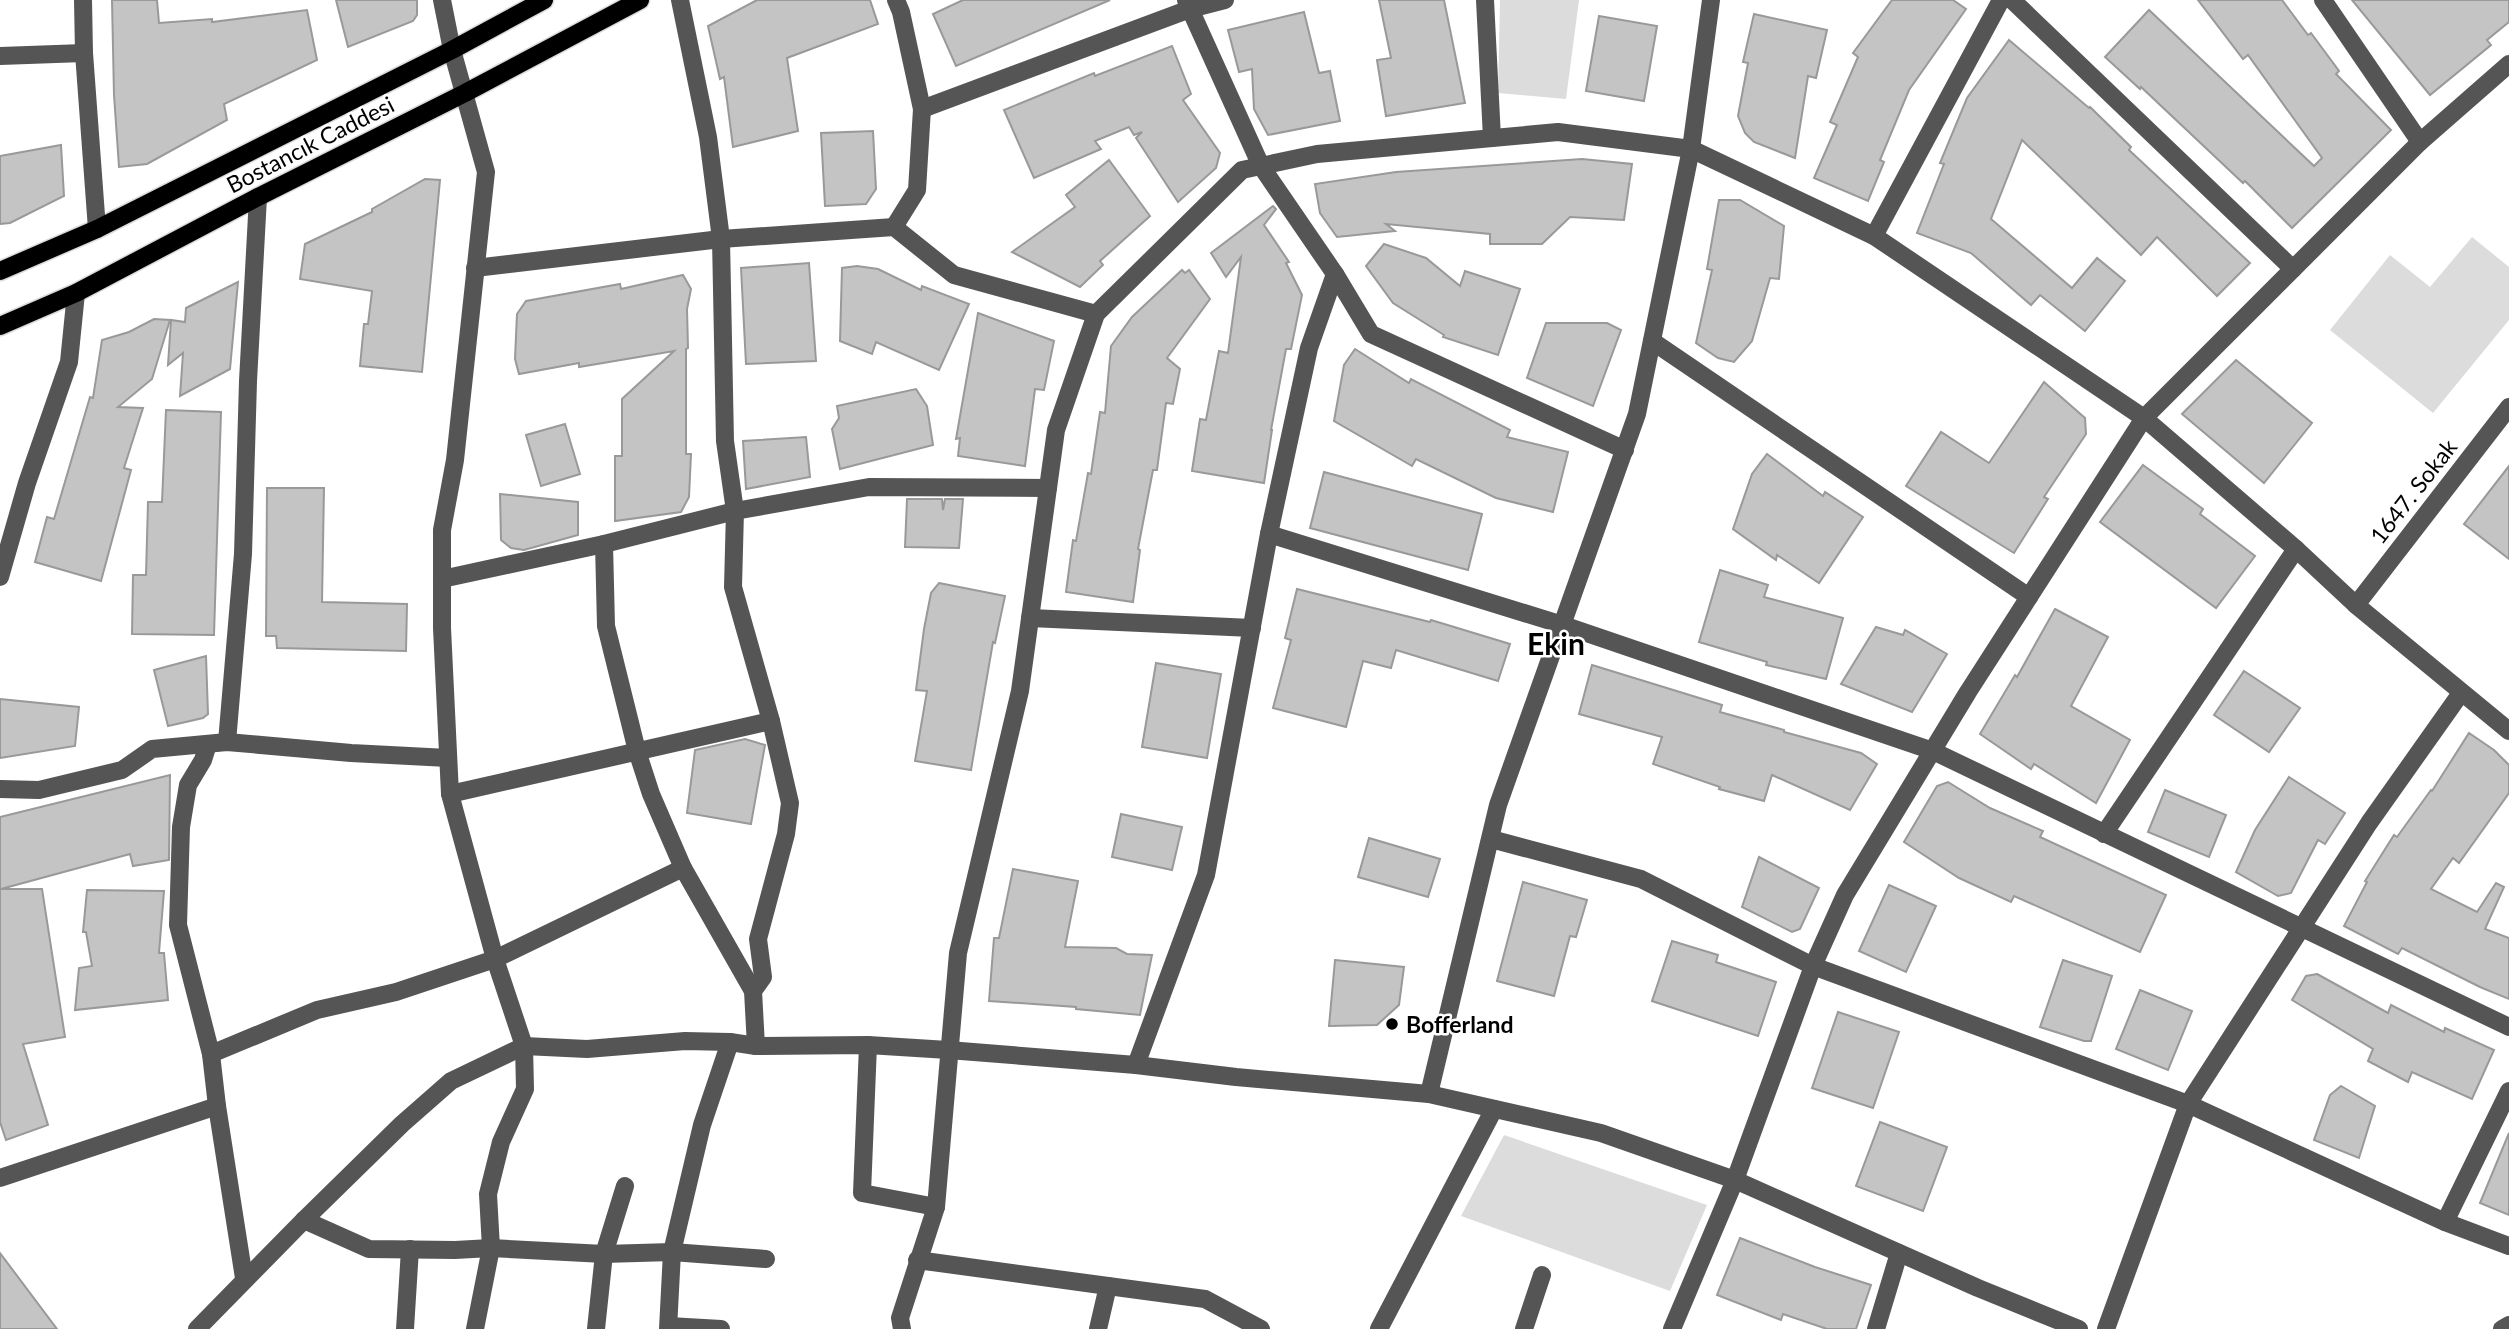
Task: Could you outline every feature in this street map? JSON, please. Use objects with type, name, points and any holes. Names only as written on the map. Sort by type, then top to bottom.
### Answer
[{"type":"main road","name":"Bostancık Caddesi","points":[[0,271],[97,229],[452,50],[544,0]]},
{"type":"main road","name":"Bostancık Caddesi","points":[[0,326],[76,293],[640,0]]},
{"type":"street","points":[[83,0],[84,53],[97,229]]},
{"type":"street","points":[[442,0],[452,50],[486,172],[455,460],[442,530],[450,794],[495,959],[524,1046],[525,1089],[501,1142],[488,1194],[491,1248],[475,1329]]},
{"type":"street","points":[[680,0],[708,137],[721,239],[725,441],[735,511],[733,587],[771,721],[790,803],[786,834],[758,939],[763,977],[753,991]]},
{"type":"street","points":[[894,227],[917,190],[922,109],[896,0]]},
{"type":"street","points":[[922,109],[1188,4],[1226,0]]},
{"type":"street","points":[[1485,0],[1492,138]]},
{"type":"street","points":[[1429,1094],[1498,806],[1637,415],[1691,149],[1711,0]]},
{"type":"street","points":[[1874,236],[2001,0]]},
{"type":"street","points":[[2012,0],[2292,269]]},
{"type":"street","points":[[2323,0],[2420,142]]},
{"type":"street","points":[[1188,4],[1261,166],[1335,274],[1371,334],[1625,450]]},
{"type":"street","points":[[0,55],[84,53]]},
{"type":"street","points":[[1672,1329],[1735,1180],[1814,966],[1845,895],[2029,597],[2144,418],[2420,142],[2509,64]]},
{"type":"street","points":[[902,1329],[900,1318],[936,1207],[958,953],[1020,691],[1056,430],[1096,314],[1242,170],[1317,154],[1558,132],[1691,149],[1874,236],[2144,418],[2356,605],[2509,731]]},
{"type":"street","points":[[228,742],[243,554],[248,381],[258,197]]},
{"type":"street","points":[[475,268],[721,239],[894,227],[954,275],[1096,314]]},
{"type":"street","points":[[1136,1065],[1206,876],[1269,534],[1309,348],[1335,274]]},
{"type":"street","points":[[0,577],[27,483],[69,362],[76,293]]},
{"type":"street","points":[[1652,341],[2029,597]]},
{"type":"street","name":"1647. Sokak","points":[[2356,605],[2509,407]]},
{"type":"street","points":[[442,579],[604,544],[735,511],[869,487],[1048,488]]},
{"type":"street","points":[[1269,534],[1563,625],[1933,751],[2509,1027]]},
{"type":"street","points":[[604,544],[606,626],[637,751],[651,794],[683,868],[753,991],[756,1046]]},
{"type":"street","points":[[2104,834],[2295,549]]},
{"type":"street","points":[[1030,618],[1252,628]]},
{"type":"street","points":[[2106,1329],[2188,1104],[2369,823],[2461,693]]},
{"type":"street","points":[[450,794],[771,721]]},
{"type":"street","points":[[0,789],[39,790],[122,771],[152,749],[228,742],[448,758]]},
{"type":"street","points":[[208,744],[203,760],[188,785],[181,827],[178,925],[211,1054],[216,1106],[244,1278]]},
{"type":"street","points":[[1491,839],[1641,879],[1814,966],[2188,1104],[2445,1222],[2509,1246]]},
{"type":"street","points":[[211,1054],[317,1010],[396,992],[495,959],[683,868]]},
{"type":"street","points":[[197,1329],[244,1278],[451,1080],[524,1046],[587,1049],[685,1041],[730,1042],[756,1046],[868,1045],[948,1050],[1136,1065],[1429,1094],[1601,1132],[1735,1180],[2079,1329]]},
{"type":"street","points":[[721,1329],[669,1327],[673,1252],[702,1125],[730,1042]]},
{"type":"street","points":[[868,1045],[862,1193],[936,1207]]},
{"type":"street","points":[[2445,1222],[2509,1091]]},
{"type":"street","points":[[0,1178],[216,1106]]},
{"type":"street","points":[[1379,1329],[1494,1109]]},
{"type":"street","points":[[596,1329],[604,1254],[625,1185]]},
{"type":"street","points":[[304,1220],[369,1249],[491,1248],[604,1254],[673,1252],[765,1259]]},
{"type":"street","points":[[405,1329],[410,1249]]},
{"type":"street","points":[[1876,1329],[1899,1253]]},
{"type":"street","points":[[917,1260],[1205,1299],[1261,1329]]},
{"type":"street","points":[[1524,1329],[1542,1275]]},
{"type":"street","points":[[1098,1329],[1108,1286]]},
{"type":"street","points":[[2502,1329],[2509,1325]]},
{"type":"shaded area","points":[[1500,0],[1579,0],[1566,99],[1498,93]]},
{"type":"shaded area","points":[[2472,237],[2509,267],[2509,320],[2433,413],[2330,330],[2390,255],[2430,287]]},
{"type":"shaded area","points":[[1504,1135],[1707,1205],[1670,1291],[1461,1216]]},
{"type":"building","points":[[112,0],[157,0],[159,23],[212,19],[212,22],[307,10],[317,60],[224,104],[227,120],[147,164],[119,167]]},
{"type":"building","points":[[336,0],[417,0],[417,15],[413,21],[348,47]]},
{"type":"building","points":[[757,0],[870,0],[878,24],[787,58],[798,131],[733,147],[724,77],[720,79],[708,26]]},
{"type":"building","points":[[963,0],[1110,0],[956,66],[933,14]]},
{"type":"building","points":[[1379,0],[1444,0],[1465,103],[1386,116],[1377,60],[1391,58]]},
{"type":"building","points":[[1892,0],[1953,0],[1966,9],[1909,90],[1880,160],[1884,162],[1868,201],[1814,178],[1837,125],[1830,122],[1858,57],[1853,53]]},
{"type":"building","points":[[2198,0],[2282,0],[2339,71],[2336,74],[2391,130],[2292,228],[2245,181],[2243,183],[2141,87],[2140,89],[2105,57],[2149,10],[2314,166],[2322,158],[2248,55],[2243,59]]},
{"type":"building","points":[[2352,0],[2509,0],[2509,22],[2487,40],[2491,45],[2430,95]]},
{"type":"building","points":[[1304,12],[1319,73],[1330,71],[1340,121],[1268,135],[1254,109],[1252,69],[1239,72],[1228,30]]},
{"type":"building","points":[[1754,14],[1827,30],[1816,78],[1808,76],[1795,158],[1754,142],[1745,133],[1738,116],[1748,63],[1743,62]]},
{"type":"building","points":[[1599,16],[1657,26],[1644,101],[1586,91]]},
{"type":"building","points":[[2009,40],[2090,107],[2131,147],[2129,150],[2250,263],[2217,296],[2157,237],[2141,255],[2022,140],[1991,219],[2072,288],[2097,258],[2125,281],[2085,331],[2040,295],[2031,305],[1971,253],[1917,233],[1944,164],[1940,163],[1967,98]]},
{"type":"building","points":[[1172,46],[1191,94],[1183,100],[1220,153],[1216,168],[1178,202],[1136,138],[1142,132],[1134,135],[1129,127],[1095,141],[1101,149],[1034,178],[1004,110],[1094,73],[1095,76]]},
{"type":"building","points":[[873,131],[876,189],[866,204],[825,206],[821,133]]},
{"type":"building","points":[[61,145],[64,196],[10,223],[0,224],[0,156]]},
{"type":"building","points":[[1582,159],[1632,164],[1624,220],[1570,217],[1542,244],[1490,244],[1490,234],[1386,224],[1395,231],[1337,237],[1320,213],[1315,184],[1396,172]]},
{"type":"building","points":[[1109,160],[1150,216],[1100,261],[1103,265],[1080,287],[1012,252],[1075,207],[1066,195]]},
{"type":"building","points":[[425,179],[440,180],[422,372],[360,366],[364,324],[368,324],[372,291],[300,279],[305,244],[372,212],[372,209]]},
{"type":"building","points":[[1719,200],[1740,200],[1784,226],[1779,279],[1770,278],[1752,341],[1734,362],[1718,358],[1696,343],[1712,270],[1707,269]]},
{"type":"building","points":[[1273,206],[1276,209],[1264,225],[1289,262],[1286,263],[1302,295],[1291,349],[1286,349],[1264,483],[1192,471],[1200,419],[1206,420],[1219,351],[1228,353],[1241,257],[1226,277],[1211,253]]},
{"type":"building","points":[[1384,244],[1426,258],[1460,286],[1465,271],[1520,289],[1498,355],[1443,337],[1444,335],[1393,303],[1366,266]]},
{"type":"building","points":[[809,263],[816,361],[746,364],[741,268]]},
{"type":"building","points":[[857,266],[878,269],[921,290],[922,286],[969,304],[939,370],[876,342],[872,354],[840,341],[842,268]]},
{"type":"building","points":[[1182,270],[1185,273],[1189,270],[1210,299],[1167,358],[1180,369],[1173,404],[1166,403],[1157,470],[1153,470],[1138,549],[1133,602],[1066,592],[1073,540],[1076,541],[1088,473],[1091,474],[1100,412],[1105,413],[1111,346],[1132,317]]},
{"type":"building","points":[[683,275],[691,289],[687,309],[686,349],[686,454],[691,454],[689,497],[681,512],[615,521],[615,456],[622,456],[622,399],[674,351],[519,374],[515,359],[517,314],[526,301],[620,284],[621,289]]},
{"type":"building","points":[[238,282],[230,369],[180,396],[183,353],[168,365],[171,320],[185,322],[186,308]]},
{"type":"building","points":[[978,313],[1054,341],[1044,390],[1035,389],[1025,466],[958,456],[960,438],[956,439]]},
{"type":"building","points":[[154,319],[170,320],[152,379],[118,407],[143,408],[124,468],[131,470],[101,581],[35,562],[47,517],[54,519],[90,397],[93,398],[102,340],[129,332]]},
{"type":"building","points":[[1546,323],[1607,323],[1621,330],[1593,406],[1527,378]]},
{"type":"building","points":[[1355,349],[1409,383],[1411,379],[1510,430],[1507,437],[1568,452],[1553,512],[1496,498],[1416,459],[1412,466],[1334,421],[1344,365]]},
{"type":"building","points":[[2236,360],[2312,423],[2264,483],[2182,414]]},
{"type":"building","points":[[2044,382],[2085,418],[2086,434],[2044,497],[2048,499],[2014,553],[1906,486],[1941,432],[1989,463]]},
{"type":"building","points":[[916,389],[927,406],[933,445],[840,469],[832,429],[839,418],[837,406]]},
{"type":"building","points":[[166,410],[221,412],[214,635],[132,634],[133,575],[146,575],[148,502],[162,502]]},
{"type":"building","points":[[565,424],[580,474],[541,486],[526,435]]},
{"type":"building","points":[[806,437],[810,477],[746,489],[743,441]]},
{"type":"building","points":[[1767,454],[1823,496],[1825,492],[1863,517],[1819,583],[1777,555],[1776,560],[1733,529],[1752,474]]},
{"type":"building","points":[[2143,465],[2203,509],[2200,514],[2255,556],[2216,608],[2100,522]]},
{"type":"building","points":[[2509,466],[2509,559],[2464,524]]},
{"type":"building","points":[[1324,472],[1482,514],[1468,570],[1310,528]]},
{"type":"building","points":[[267,488],[324,488],[322,602],[407,604],[406,651],[277,648],[276,636],[266,636]]},
{"type":"building","points":[[500,494],[578,502],[578,535],[524,550],[511,548],[501,540]]},
{"type":"building","points":[[907,499],[942,499],[943,510],[945,499],[963,499],[959,548],[905,547]]},
{"type":"building","points":[[1720,570],[1768,585],[1764,597],[1843,618],[1826,679],[1766,665],[1767,662],[1699,642]]},
{"type":"building","points":[[939,583],[1005,596],[995,643],[993,642],[971,770],[915,761],[927,691],[916,690],[924,629],[931,593]]},
{"type":"building","points":[[1297,589],[1430,622],[1431,620],[1510,644],[1498,681],[1396,650],[1391,668],[1363,661],[1346,727],[1273,708],[1291,640],[1285,638]]},
{"type":"building","points":[[2055,609],[2108,637],[2071,706],[2130,740],[2096,803],[2034,764],[2031,769],[1980,734],[2015,675],[2017,677]]},
{"type":"building","points":[[1876,627],[1903,635],[1905,630],[1947,654],[1912,712],[1841,684]]},
{"type":"building","points":[[206,656],[208,714],[203,718],[168,726],[154,670]]},
{"type":"building","points":[[1156,663],[1221,674],[1207,758],[1142,747]]},
{"type":"building","points":[[1592,665],[1722,705],[1720,712],[1861,753],[1877,764],[1850,810],[1772,775],[1764,801],[1719,789],[1720,787],[1653,764],[1662,737],[1579,714]]},
{"type":"building","points":[[2244,671],[2300,708],[2269,752],[2214,715]]},
{"type":"building","points":[[0,699],[79,707],[75,746],[0,758]]},
{"type":"building","points":[[2469,733],[2494,750],[2509,765],[2509,793],[2459,863],[2453,858],[2431,889],[2477,912],[2496,883],[2504,887],[2485,929],[2509,938],[2509,999],[2402,948],[2398,954],[2344,926],[2367,882],[2365,881],[2394,835],[2397,837],[2432,791]]},
{"type":"building","points":[[745,739],[765,745],[751,824],[687,813],[695,750]]},
{"type":"building","points":[[170,775],[169,860],[133,866],[130,854],[1,889],[42,889],[65,1037],[23,1044],[48,1125],[6,1140],[0,1122],[0,817]]},
{"type":"building","points":[[2289,777],[2345,813],[2325,844],[2318,840],[2291,893],[2278,896],[2236,872],[2255,830]]},
{"type":"building","points":[[1948,782],[1990,808],[2043,831],[2040,837],[2166,895],[2140,952],[2014,896],[2011,902],[1959,878],[1904,842],[1937,786]]},
{"type":"building","points":[[2165,790],[2226,815],[2209,857],[2148,832]]},
{"type":"building","points":[[1121,814],[1182,827],[1172,870],[1112,857]]},
{"type":"building","points":[[1369,838],[1440,859],[1428,897],[1358,877]]},
{"type":"building","points":[[1759,857],[1819,888],[1800,929],[1792,932],[1742,907]]},
{"type":"building","points":[[1013,869],[1078,881],[1065,947],[1116,948],[1127,954],[1152,955],[1140,1015],[989,1001],[994,938],[999,938]]},
{"type":"building","points":[[1523,882],[1587,900],[1576,937],[1570,936],[1554,996],[1497,981]]},
{"type":"building","points":[[1889,885],[1936,906],[1906,972],[1859,951]]},
{"type":"building","points":[[87,890],[164,891],[159,953],[164,953],[168,1000],[75,1010],[79,968],[92,966],[86,932],[83,932]]},
{"type":"building","points":[[1672,941],[1718,955],[1716,962],[1776,982],[1758,1036],[1652,1001]]},
{"type":"building","points":[[1335,960],[1404,967],[1399,1005],[1377,1025],[1329,1026]]},
{"type":"building","points":[[2063,960],[2112,976],[2091,1041],[2040,1027]]},
{"type":"building","points":[[2317,974],[2388,1013],[2391,1005],[2444,1032],[2445,1028],[2494,1050],[2472,1099],[2412,1072],[2408,1082],[2368,1061],[2373,1049],[2292,1000],[2306,976]]},
{"type":"building","points":[[2140,990],[2192,1011],[2168,1070],[2116,1049]]},
{"type":"building","points":[[1838,1012],[1899,1032],[1873,1108],[1812,1088]]},
{"type":"building","points":[[2341,1086],[2375,1106],[2359,1158],[2314,1140],[2330,1095]]},
{"type":"building","points":[[1880,1122],[1947,1147],[1923,1211],[1856,1186]]},
{"type":"building","points":[[2509,1133],[2509,1215],[2480,1203]]},
{"type":"building","points":[[1740,1238],[1871,1285],[1856,1329],[1827,1329],[1783,1314],[1781,1320],[1717,1295]]},
{"type":"building","points":[[0,1253],[57,1329],[0,1329]]},
{"type":"place","name":"Bofferland","points":[[1392,1024]]},
{"type":"district","name":"Ekin","points":[[1556,643]]}]
